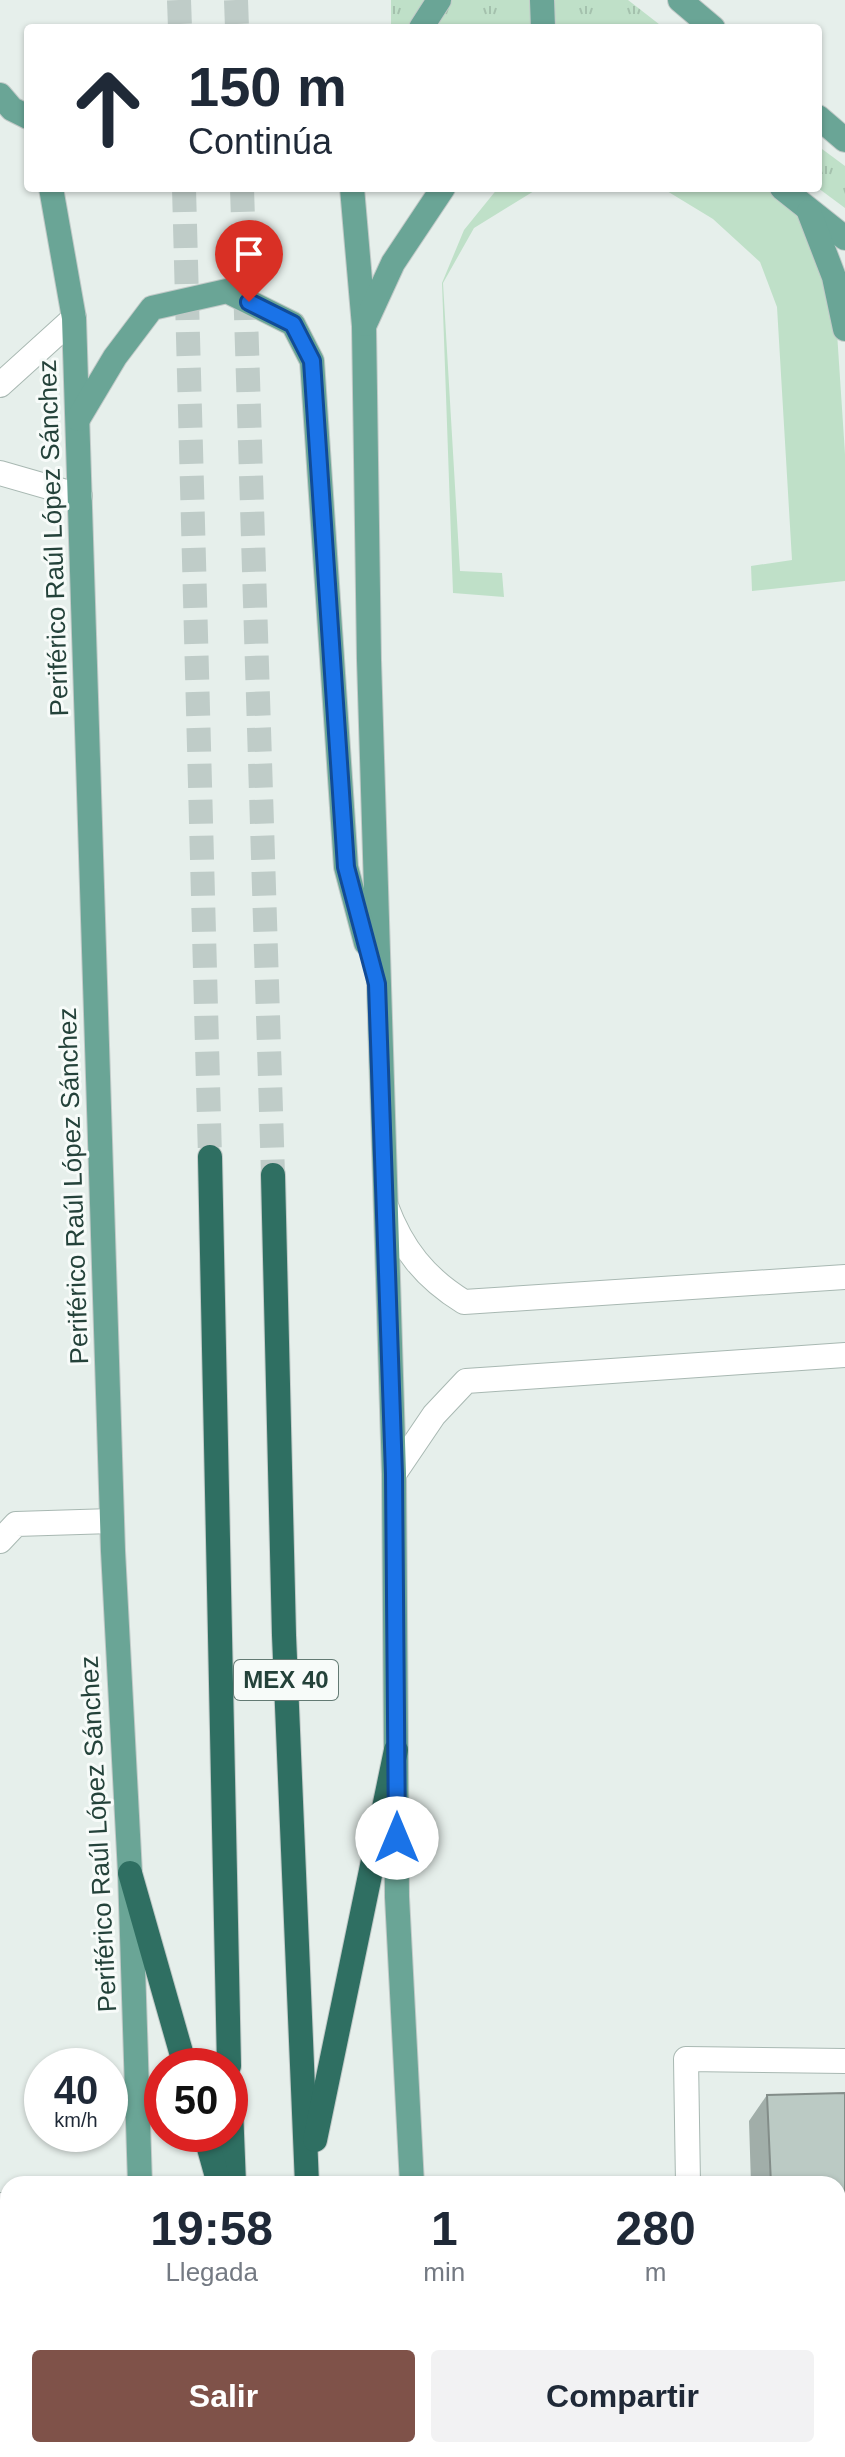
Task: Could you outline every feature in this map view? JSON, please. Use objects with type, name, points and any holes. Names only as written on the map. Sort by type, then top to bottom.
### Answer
[{"type":"highway","name":"MEX 40","points":[[210,1157],[229,2048]]},
{"type":"highway","name":"MEX 40","points":[[273,1175],[284,1635],[307,2176]]},
{"type":"highway","points":[[308,2176],[396,1750]]},
{"type":"highway","points":[[130,1873],[180,2048]]},
{"type":"highway","points":[[210,2152],[217,2176]]},
{"type":"highway","points":[[233,2152],[234,2176]]},
{"type":"main road","points":[[424,24],[439,0]]},
{"type":"main road","points":[[542,0],[543,24]]},
{"type":"main road","points":[[680,0],[708,24]]},
{"type":"main road","points":[[0,95],[12,109],[24,115]]},
{"type":"main road","points":[[822,120],[845,140]]},
{"type":"main road","name":"Periférico Raúl López Sánchez","points":[[52,192],[74,318],[112,1521],[130,1873],[140,2176]]},
{"type":"main road","points":[[352,192],[364,326],[377,984],[394,1474],[397,1897],[412,2176]]},
{"type":"main road","points":[[364,326],[393,263],[440,192]]},
{"type":"main road","points":[[786,192],[845,238]]},
{"type":"main road","points":[[809,212],[834,277],[845,329]]},
{"type":"main road","points":[[77,420],[115,357],[152,308],[227,291],[293,324],[312,361],[346,867],[377,984]]},
{"type":"lane","points":[[0,385],[74,318]]},
{"type":"lane","points":[[0,473],[80,496]]},
{"type":"lane","points":[[383,1198],[406,1250],[433,1283],[464,1302],[845,1277]]},
{"type":"lane","points":[[394,1474],[434,1415],[466,1381],[845,1355]]},
{"type":"lane","points":[[0,1541],[16,1524],[112,1521]]},
{"type":"lane","points":[[688,2176],[686,2059],[845,2061]]},
{"type":"green space","points":[[391,0],[628,0],[659,24],[391,24]]},
{"type":"green space","points":[[822,149],[845,166],[845,208],[822,191]]},
{"type":"green space","points":[[495,192],[532,192],[474,228],[443,283],[460,571],[502,573],[504,597],[453,593],[442,283],[464,230]]},
{"type":"green space","points":[[669,192],[779,192],[833,272],[845,454],[845,581],[752,591],[751,566],[792,560],[777,307],[760,262],[713,219]]},
{"type":"building","points":[[845,2093],[845,2176],[771,2176],[767,2095]]},
{"type":"tunnel","points":[[179,0],[180,24]]},
{"type":"tunnel","points":[[236,0],[237,24]]},
{"type":"tunnel","points":[[184,192],[210,1157]]},
{"type":"tunnel","points":[[242,192],[273,1175]]},
{"type":"route","points":[[249,302],[293,324],[312,361],[346,867],[377,984],[394,1474],[397,1838]]}]
